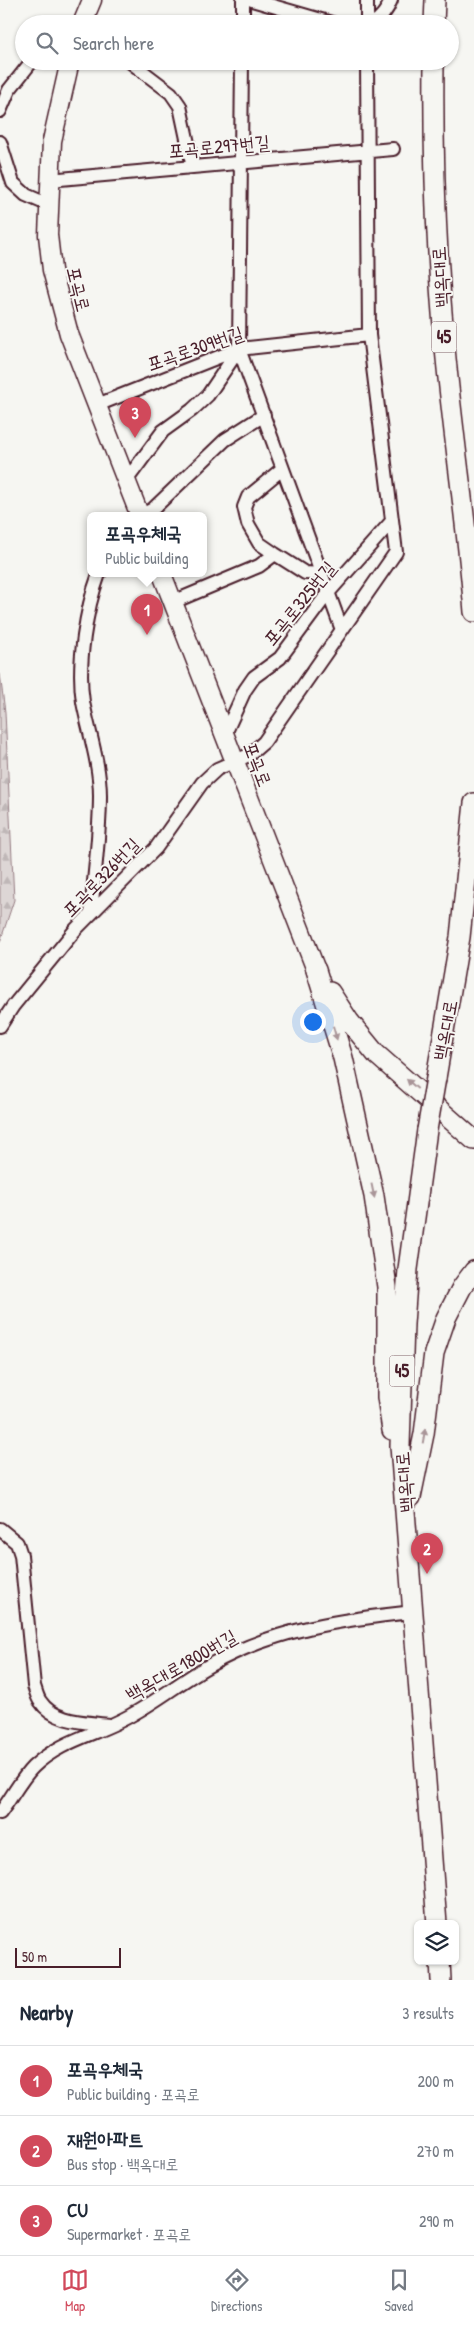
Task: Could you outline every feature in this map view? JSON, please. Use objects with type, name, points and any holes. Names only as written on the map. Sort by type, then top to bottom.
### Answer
[{"type":"main road","points":[[434,15],[435,0]]},
{"type":"main road","name":"백옥대로","points":[[434,70],[434,196],[439,277],[445,350],[474,612]]},
{"type":"main road","name":"백옥대로","points":[[437,1920],[400,1446],[404,1324],[408,1269],[427,1130],[460,937],[474,803]]},
{"type":"main road","points":[[316,970],[349,1021],[376,1054],[474,1140]]},
{"type":"main road","points":[[316,970],[343,1058],[377,1215],[387,1286],[387,1398],[407,1518]]},
{"type":"main road","points":[[407,1518],[424,1434],[434,1353],[446,1318],[474,1271]]},
{"type":"main road","points":[[440,1965],[441,1980]]},
{"type":"street","points":[[86,15],[92,0]]},
{"type":"street","points":[[243,0],[243,15]]},
{"type":"street","points":[[252,0],[304,15]]},
{"type":"street","points":[[367,0],[367,15]]},
{"type":"street","points":[[384,15],[388,10],[391,0]]},
{"type":"street","points":[[0,111],[9,90],[25,70]]},
{"type":"street","name":"포곡로","points":[[68,70],[52,141],[49,205],[51,262],[59,302],[138,512]]},
{"type":"street","points":[[141,70],[171,93],[180,106],[193,166]]},
{"type":"street","points":[[242,70],[239,349],[342,630]]},
{"type":"street","name":"포곡로326번길","points":[[0,1026],[47,963],[91,914],[156,848],[202,783],[217,769],[249,755],[264,742],[396,552],[369,335],[367,70]]},
{"type":"street","points":[[0,142],[13,183],[26,195],[49,205]]},
{"type":"street","name":"포곡로297번길","points":[[50,180],[393,149]]},
{"type":"street","name":"포곡로309번길","points":[[97,405],[239,349],[369,335]]},
{"type":"street","points":[[126,481],[163,431],[192,410],[208,395],[239,349]]},
{"type":"street","points":[[147,512],[153,509],[225,440],[264,415]]},
{"type":"street","points":[[282,469],[248,497],[244,507],[248,524],[259,543],[275,554],[305,573],[321,574]]},
{"type":"street","name":"포곡로325번길","points":[[224,736],[245,690],[254,677],[280,658],[328,593],[392,520]]},
{"type":"street","points":[[173,602],[259,566],[275,554]]},
{"type":"street","points":[[91,914],[100,796],[97,766],[83,699],[83,646],[90,599],[98,577]]},
{"type":"street","name":"포곡로","points":[[163,577],[316,970]]},
{"type":"street","points":[[0,1529],[17,1543],[21,1555],[34,1686],[39,1701],[49,1710],[64,1718],[109,1725]]},
{"type":"street","name":"백옥대로1800번길","points":[[2,1808],[31,1769],[46,1755],[67,1742],[109,1725],[148,1706],[211,1664],[276,1636],[351,1618],[414,1612]]},
{"type":"green space","points":[[0,674],[5,712],[14,900],[0,942]]},
{"type":"place","name":"CU","points":[[135,438]]},
{"type":"place","name":"포곡우체국","points":[[147,635]]},
{"type":"place","name":"재원아파트","points":[[427,1574]]}]
